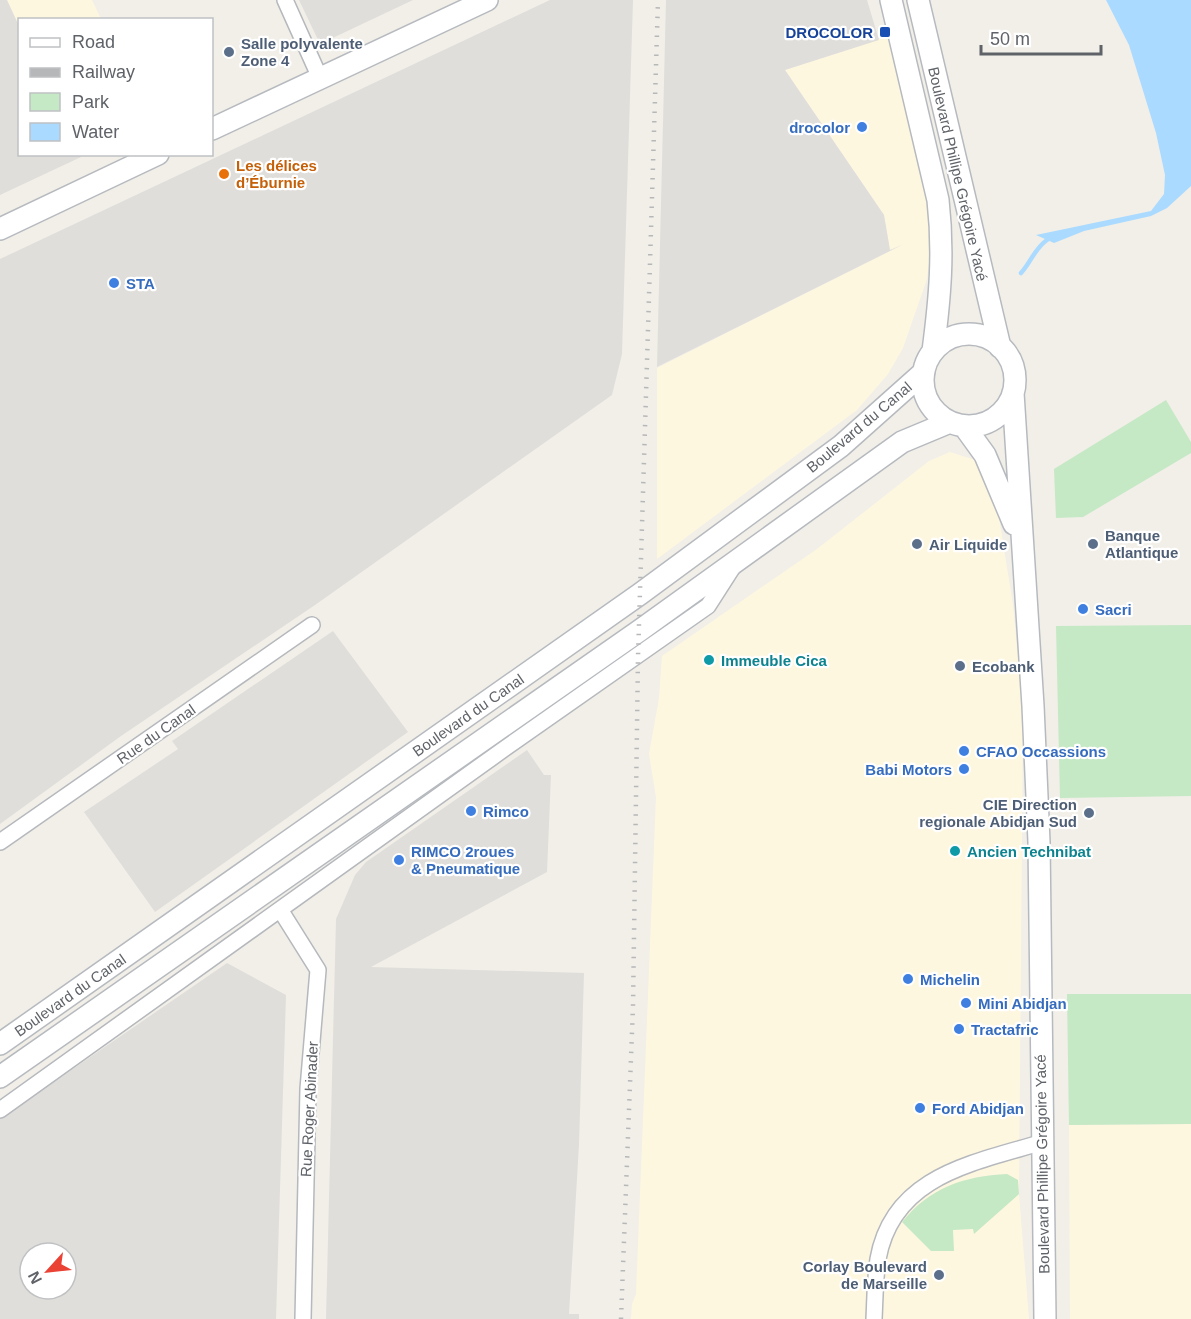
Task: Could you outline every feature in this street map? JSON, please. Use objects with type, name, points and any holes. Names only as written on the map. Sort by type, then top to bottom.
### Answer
[{"type":"main road","points":[[213,129],[487,0]]},
{"type":"main road","name":"Boulevard Phillipe Grégoire Yacé","points":[[891,0],[938,200],[941,225],[943,257],[933,351]]},
{"type":"main road","name":"Boulevard Phillipe Grégoire Yacé","points":[[918,0],[1000,347]]},
{"type":"main road","points":[[0,229],[154,156]]},
{"type":"main road","points":[[966,335],[987,339],[1000,347],[1013,368],[1013,393],[1008,405],[989,422],[957,424],[937,414],[928,401],[923,387],[924,372],[933,351],[945,341],[966,335]]},
{"type":"main road","name":"Boulevard du Canal","points":[[0,1044],[640,594],[841,446],[924,372]]},
{"type":"main road","name":"Boulevard Phillipe Grégoire Yacé","points":[[1013,393],[1033,706],[1039,842],[1045,1319]]},
{"type":"main road","name":"Boulevard Phillipe Grégoire Yacé","points":[[957,424],[985,455],[1021,541]]},
{"type":"main road","name":"Boulevard du Canal","points":[[0,1077],[639,632],[902,442],[957,424]]},
{"type":"street","points":[[285,0],[320,78]]},
{"type":"street","name":"Boulevard du Canal","points":[[0,1110],[281,911],[504,749],[708,606],[737,559]]},
{"type":"street","name":"Rue du Canal","points":[[0,842],[312,625]]},
{"type":"street","name":"Rue Roger Abinader","points":[[281,911],[318,970],[308,1089],[303,1319]]},
{"type":"street","points":[[874,1319],[878,1259],[891,1222],[904,1204],[925,1183],[948,1173],[1043,1142]]},
{"type":"shaded area","points":[[0,0],[7,0],[18,24],[18,156],[81,157],[0,195]]},
{"type":"shaded area","points":[[7,0],[92,0],[101,18],[18,18],[18,24]]},
{"type":"shaded area","points":[[299,0],[413,0],[320,44]]},
{"type":"shaded area","points":[[550,0],[633,0],[622,354],[612,395],[315,605],[121,736],[0,824],[0,259]]},
{"type":"shaded area","points":[[666,0],[867,0],[879,40],[785,70],[884,215],[890,250],[904,244],[657,367]]},
{"type":"shaded area","points":[[888,36],[930,190],[932,237],[927,279],[903,348],[888,374],[857,410],[657,559],[657,368],[894,249],[890,250],[884,215],[785,70]]},
{"type":"shaded area","points":[[950,452],[975,460],[993,480],[1013,605],[1023,711],[1019,1194],[1029,1319],[631,1319],[632,1304],[636,1294],[656,797],[649,754],[659,698],[662,656],[817,549],[929,461]]},
{"type":"shaded area","points":[[333,631],[408,732],[155,912],[84,812],[178,749],[172,741]]},
{"type":"shaded area","points":[[527,750],[544,775],[551,775],[547,872],[371,967],[584,973],[579,1145],[569,1314],[579,1314],[579,1319],[326,1319],[336,919],[355,875],[366,862]]},
{"type":"shaded area","points":[[227,963],[286,995],[276,1319],[0,1319],[0,1119]]},
{"type":"shaded area","points":[[1191,1124],[1191,1319],[1070,1319],[1069,1125]]},
{"type":"green space","points":[[1166,400],[1191,442],[1191,453],[1083,517],[1056,518],[1054,469]]},
{"type":"green space","points":[[1191,625],[1191,796],[1060,798],[1056,626]]},
{"type":"green space","points":[[1067,994],[1191,994],[1191,1124],[1069,1125]]},
{"type":"green space","points":[[1007,1174],[1018,1180],[1019,1194],[974,1234],[973,1229],[953,1230],[954,1251],[931,1251],[902,1222],[924,1200],[948,1186],[976,1178]]},
{"type":"water","points":[[1106,0],[1191,0],[1191,186],[1167,208],[1151,216],[1084,231],[1054,243],[1036,235],[1151,211],[1164,194],[1165,175],[1156,133],[1129,45]]},
{"type":"waterway","points":[[1021,273],[1039,247],[1047,240]]},
{"type":"railway","points":[[621,1319],[633,1006],[638,657],[658,0]]},
{"type":"place","name":"DROCOLOR","points":[[885,32]]},
{"type":"place","name":"Salle polyvalente Zone 4","points":[[229,52]]},
{"type":"place","name":"drocolor","points":[[862,127]]},
{"type":"place","name":"Les délices d’Éburnie","points":[[224,174]]},
{"type":"place","name":"STA","points":[[114,283]]},
{"type":"place","name":"Air Liquide","points":[[917,544]]},
{"type":"place","name":"Banque Atlantique","points":[[1093,544]]},
{"type":"place","name":"Sacri","points":[[1083,609]]},
{"type":"place","name":"Immeuble Cica","points":[[709,660]]},
{"type":"place","name":"Ecobank","points":[[960,666]]},
{"type":"place","name":"CFAO Occassions","points":[[964,751]]},
{"type":"place","name":"Babi Motors","points":[[964,769]]},
{"type":"place","name":"Rimco","points":[[471,811]]},
{"type":"place","name":"CIE Direction regionale Abidjan Sud","points":[[1089,813]]},
{"type":"place","name":"Ancien Technibat","points":[[955,851]]},
{"type":"place","name":"RIMCO 2roues & Pneumatique","points":[[399,860]]},
{"type":"place","name":"Michelin","points":[[908,979]]},
{"type":"place","name":"Mini Abidjan","points":[[966,1003]]},
{"type":"place","name":"Tractafric","points":[[959,1029]]},
{"type":"place","name":"Ford Abidjan","points":[[920,1108]]},
{"type":"place","name":"Corlay Boulevard de Marseille","points":[[939,1275]]}]
